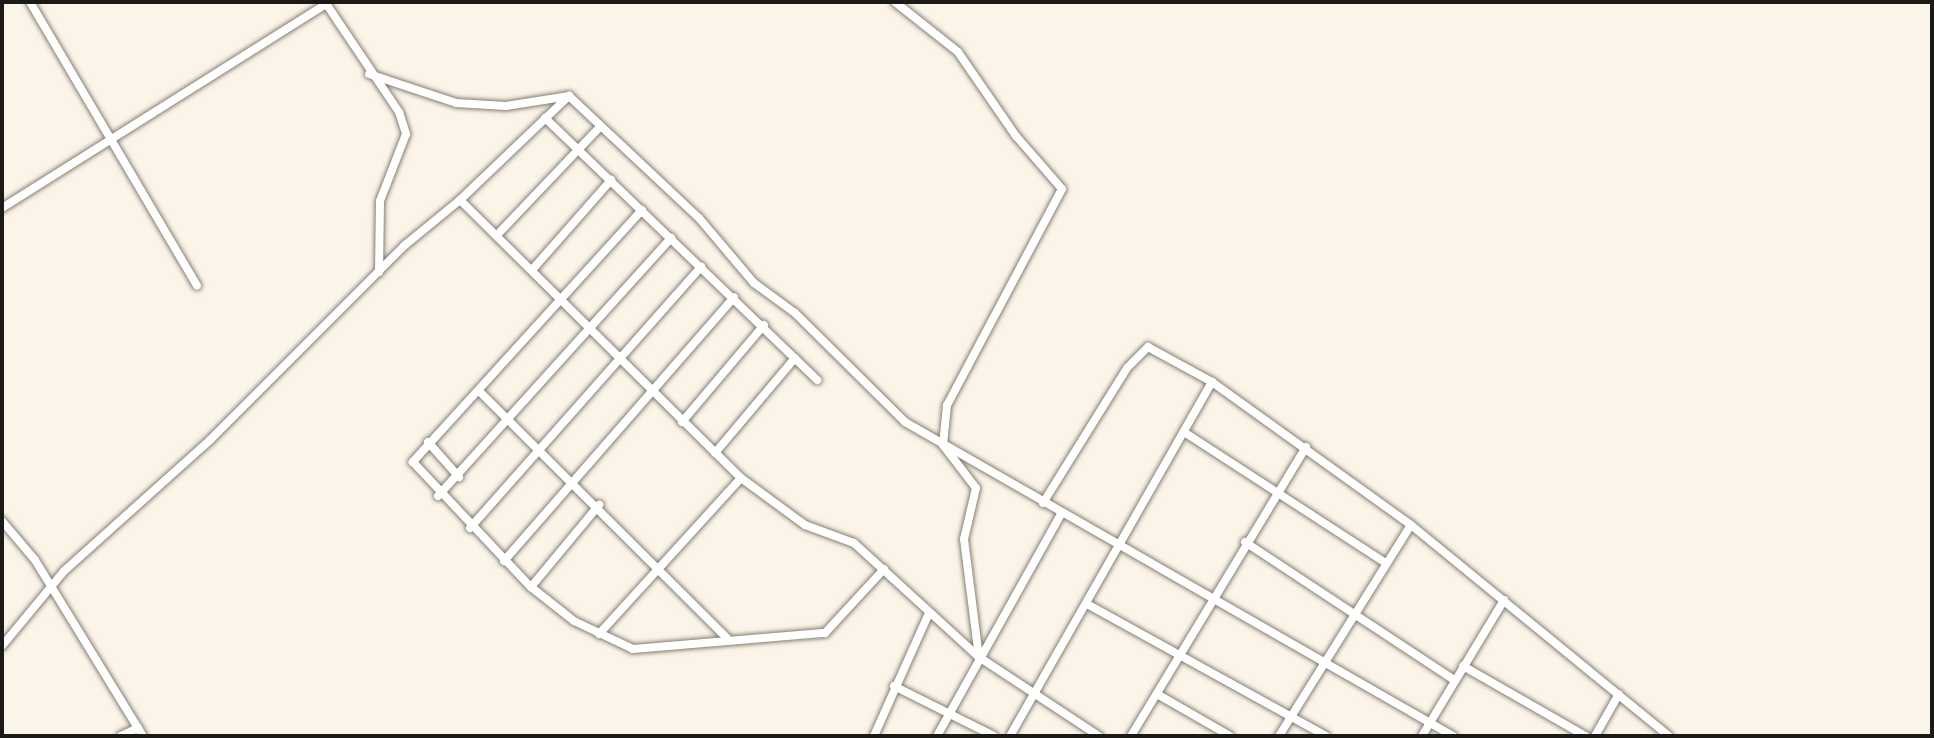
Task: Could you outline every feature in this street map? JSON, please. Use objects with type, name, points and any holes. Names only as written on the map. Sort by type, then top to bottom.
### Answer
[{"type":"street","points":[[30,2],[114,137],[197,285]]},
{"type":"street","points":[[895,2],[958,52],[1016,136],[1062,189],[951,396],[943,445],[976,488],[964,539],[979,657]]},
{"type":"street","points":[[2,208],[326,3],[369,74],[399,112],[406,134],[380,201],[379,272]]},
{"type":"street","points":[[369,74],[456,103],[506,106],[569,96]]},
{"type":"street","points":[[2,646],[49,587],[210,440],[379,272],[460,200],[569,96]]},
{"type":"street","points":[[569,96],[699,218],[754,283],[804,321],[905,422],[1119,548],[1454,736]]},
{"type":"street","points":[[545,118],[764,325],[817,380]]},
{"type":"street","points":[[498,234],[601,126]]},
{"type":"street","points":[[532,270],[611,180]]},
{"type":"street","points":[[460,200],[498,234],[619,361],[741,478],[805,525],[854,543],[979,657],[1034,696],[1099,736]]},
{"type":"street","points":[[642,210],[479,391],[428,442],[413,462],[439,496],[531,587],[599,634],[633,649],[727,638],[825,634],[884,569]]},
{"type":"street","points":[[439,496],[459,477],[671,238]]},
{"type":"street","points":[[470,528],[701,267]]},
{"type":"street","points":[[504,561],[734,297]]},
{"type":"street","points":[[682,422],[764,325]]},
{"type":"street","points":[[1043,503],[1142,348],[1212,382],[1306,447],[1411,525],[1669,736]]},
{"type":"street","points":[[715,453],[795,358]]},
{"type":"street","points":[[1010,736],[1212,382]]},
{"type":"street","points":[[479,391],[511,418],[574,480],[727,638]]},
{"type":"street","points":[[1184,432],[1280,492],[1386,564]]},
{"type":"street","points":[[428,442],[459,477]]},
{"type":"street","points":[[1131,736],[1209,598],[1280,492],[1306,447]]},
{"type":"street","points":[[599,634],[741,478]]},
{"type":"street","points":[[531,587],[599,505]]},
{"type":"street","points":[[937,736],[1061,514]]},
{"type":"street","points":[[2,521],[49,587],[144,736]]},
{"type":"street","points":[[1279,736],[1352,611],[1411,525]]},
{"type":"street","points":[[1245,542],[1454,680]]},
{"type":"street","points":[[1422,736],[1504,600]]},
{"type":"street","points":[[1087,604],[1326,736]]},
{"type":"street","points":[[874,736],[894,685],[929,613]]},
{"type":"street","points":[[1462,666],[1585,736]]},
{"type":"street","points":[[894,685],[948,716],[994,736]]},
{"type":"street","points":[[1157,694],[1230,736]]},
{"type":"street","points":[[1595,736],[1619,694]]},
{"type":"street","points":[[121,736],[138,728]]}]
